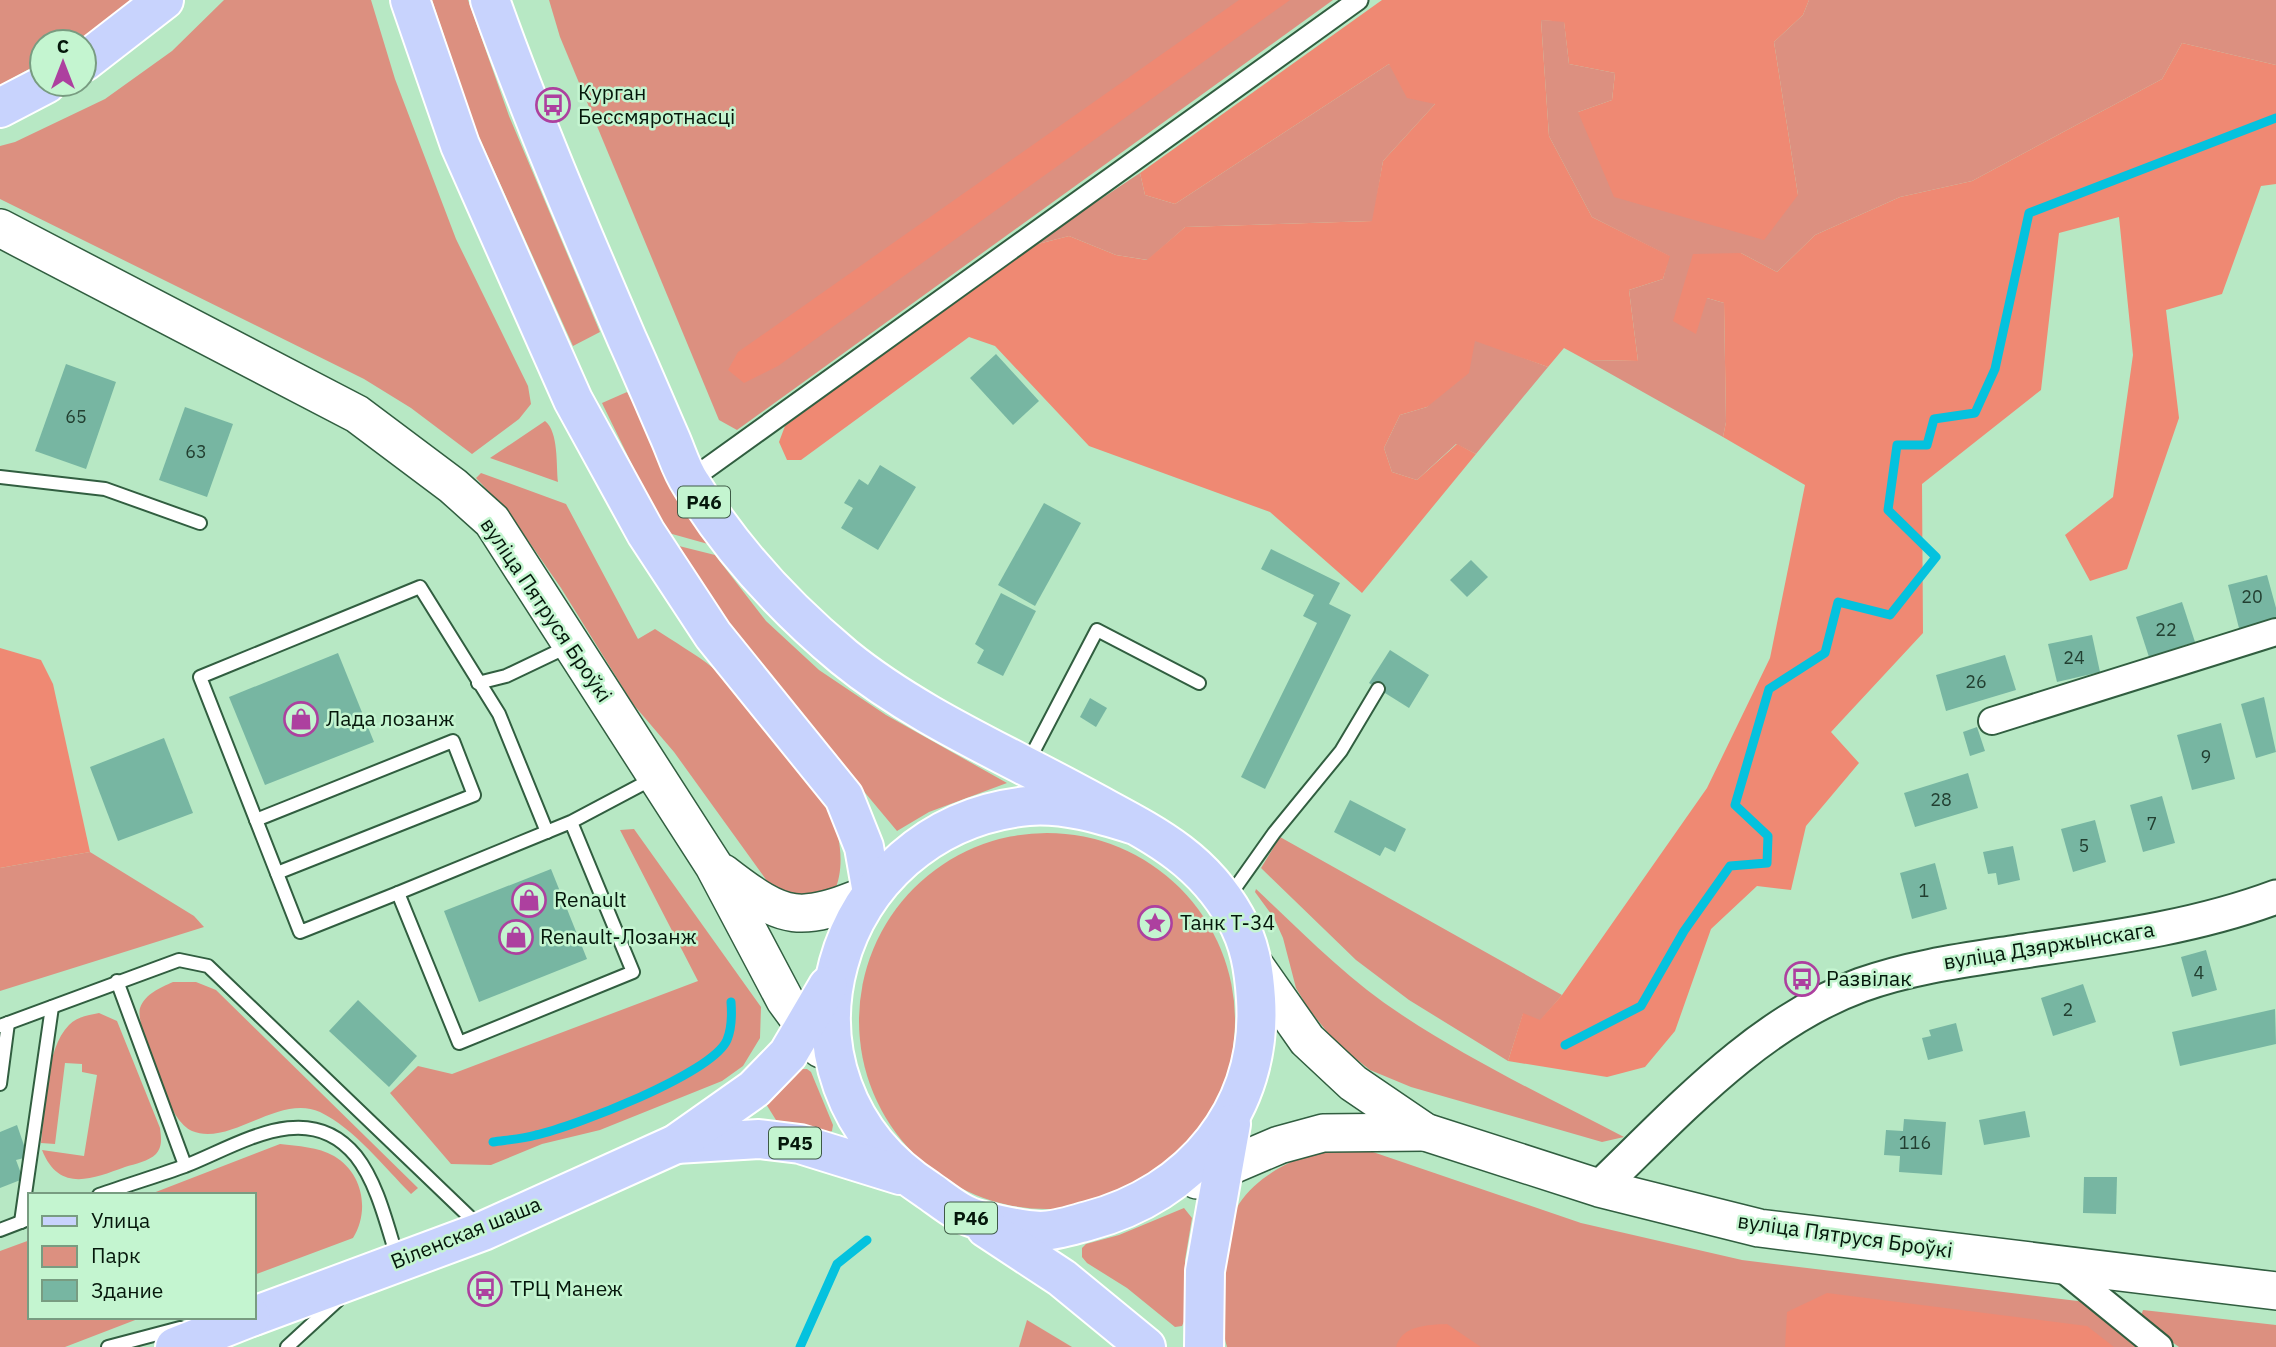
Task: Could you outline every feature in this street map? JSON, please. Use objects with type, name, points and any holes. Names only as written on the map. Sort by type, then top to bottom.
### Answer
[{"type":"main road","points":[[98,51],[164,0]]},
{"type":"main road","points":[[410,0],[460,145],[573,400],[646,533],[713,635],[844,797],[864,847],[873,894],[827,912],[800,914],[772,908],[714,866]]},
{"type":"main road","name":"Р46","points":[[490,0],[531,116],[689,481],[775,594],[848,660],[921,708],[1181,851],[1215,884],[1239,924],[1253,963],[1257,1023],[1250,1072],[1234,1111],[1206,1152],[1161,1191],[1111,1215],[1045,1231],[972,1219]]},
{"type":"main road","points":[[0,108],[28,93]]},
{"type":"main road","name":"вуліца Пятруся Броўкі","points":[[2,234],[357,414],[453,486],[492,521],[654,778],[714,866],[785,1000],[840,1076]]},
{"type":"main road","name":"Р46","points":[[1135,825],[1085,810],[1033,806],[987,813],[944,832],[906,857],[873,894],[848,933],[834,975],[829,1030],[840,1076],[857,1118],[876,1148],[909,1178],[1062,1278],[1146,1347]]},
{"type":"main road","name":"вуліца Пятруся Броўкі","points":[[1253,963],[1307,1040],[1353,1083],[1425,1132],[1599,1188],[1759,1228],[2276,1291]]},
{"type":"main road","name":"Р45","points":[[676,1143],[754,1088],[788,1054],[834,975]]},
{"type":"main road","name":"Р46","points":[[1204,1347],[1205,1271],[1234,1111]]},
{"type":"main road","name":"вуліца Пятруся Броўкі","points":[[1161,1191],[1223,1172],[1279,1145],[1323,1133],[1425,1132]]},
{"type":"main road","name":"Р45","points":[[676,1143],[759,1139],[800,1143],[909,1178]]},
{"type":"main road","name":"Віленская шаша","points":[[260,1313],[484,1231],[676,1143]]},
{"type":"main road","name":"Віленская шаша","points":[[176,1347],[245,1319]]},
{"type":"street","points":[[689,481],[1358,0]]},
{"type":"street","points":[[1992,721],[2276,632]]},
{"type":"street","name":"вуліца Дзяржынскага","points":[[1599,1188],[1741,1056],[1793,1017],[1861,985],[1946,962],[2144,933],[2276,897]]},
{"type":"street","points":[[2057,1264],[2159,1347]]},
{"type":"lane","points":[[0,477],[104,489],[200,523]]},
{"type":"lane","points":[[547,832],[499,714],[420,587],[200,677],[300,932],[398,894],[547,832],[571,822],[654,778]]},
{"type":"lane","points":[[1026,765],[1097,630],[1199,683]]},
{"type":"lane","points":[[478,683],[506,676],[572,645]]},
{"type":"lane","points":[[1226,901],[1274,833],[1341,751],[1378,689]]},
{"type":"lane","points":[[256,820],[453,741],[474,795],[277,873]]},
{"type":"lane","points":[[398,894],[459,1043],[621,977],[633,972],[571,822]]},
{"type":"lane","points":[[0,1084],[4,1025],[178,960],[208,966],[484,1231]]},
{"type":"lane","points":[[117,981],[186,1165]]},
{"type":"lane","points":[[29,1193],[52,1007]]},
{"type":"lane","points":[[105,1193],[186,1165],[262,1132],[290,1127],[331,1132],[356,1157],[375,1193],[388,1264],[314,1319],[287,1347]]},
{"type":"lane","points":[[0,1230],[25,1221],[28,1197]]},
{"type":"lane","points":[[108,1347],[220,1319]]},
{"type":"green space","points":[[0,0],[132,0],[95,28],[28,28],[28,70],[0,85]]},
{"type":"green space","points":[[224,0],[371,0],[395,79],[456,239],[528,386],[531,404],[519,419],[472,454],[411,408],[364,379],[0,199],[0,146],[15,142],[105,99],[172,51]]},
{"type":"green space","points":[[432,0],[468,0],[509,116],[600,332],[573,346],[476,130]]},
{"type":"green space","points":[[549,0],[1333,0],[737,430],[719,420],[560,37]]},
{"type":"green space","points":[[1809,0],[2276,0],[2276,65],[2182,43],[2162,79],[1972,181],[1900,197],[1815,235],[1777,272],[1741,253],[1707,298],[1724,303],[1726,422],[1723,437],[1586,360],[1638,361],[1629,290],[1663,279],[1669,256],[1592,217],[1549,136],[1541,20],[1564,21],[1569,64],[1615,73],[1612,100],[1578,112],[1798,195],[1774,42],[1803,15]]},
{"type":"green space","points":[[1389,64],[1435,104],[1383,161],[1373,221],[1185,227],[1148,260],[1116,255],[1069,236],[1030,246],[1140,173],[1145,195],[1175,204]]},
{"type":"green space","points":[[1475,340],[1548,367],[1476,454],[1456,444],[1417,480],[1392,472],[1384,448],[1400,415],[1427,407]]},
{"type":"green space","points":[[627,392],[708,544],[665,532],[602,403]]},
{"type":"green space","points":[[545,421],[555,441],[558,482],[490,458]]},
{"type":"green space","points":[[481,473],[566,504],[638,639],[655,629],[713,668],[759,716],[810,781],[831,814],[841,863],[834,892],[804,900],[770,885],[674,752],[633,704],[561,588],[509,513],[476,478]]},
{"type":"green space","points":[[671,544],[715,555],[766,621],[819,670],[886,715],[1007,783],[929,812],[897,831],[719,618]]},
{"type":"green space","points":[[634,829],[761,1007],[760,1038],[743,1066],[722,1081],[600,1130],[542,1144],[491,1165],[451,1164],[390,1093],[418,1066],[452,1074],[698,981],[620,830]]},
{"type":"green space","points":[[1047,833],[1084,837],[1119,848],[1151,865],[1180,888],[1203,917],[1220,949],[1231,984],[1235,1021],[1231,1058],[1220,1093],[1203,1125],[1180,1154],[1151,1177],[1119,1194],[1084,1205],[1047,1209],[1010,1205],[975,1194],[943,1177],[914,1154],[891,1125],[874,1093],[863,1058],[859,1021],[863,984],[874,949],[891,917],[914,888],[943,865],[975,848],[1010,837]]},
{"type":"green space","points":[[1280,837],[1562,995],[1540,1021],[1523,1014],[1508,1061],[1409,1000],[1356,960],[1261,868]]},
{"type":"green space","points":[[90,852],[194,916],[204,927],[0,991],[0,868]]},
{"type":"green space","points":[[1256,889],[1344,971],[1402,1015],[1484,1064],[1624,1137],[1602,1142],[1411,1087],[1370,1070],[1336,1043],[1308,1008],[1296,988],[1283,938],[1274,918],[1255,892]]},
{"type":"green space","points":[[173,982],[196,982],[216,990],[418,1188],[411,1194],[357,1138],[320,1112],[304,1108],[288,1109],[222,1132],[207,1134],[186,1127],[172,1109],[147,1045],[140,1016],[140,1008],[146,998]]},
{"type":"green space","points":[[99,1013],[117,1021],[160,1128],[161,1145],[150,1159],[78,1179],[58,1172],[49,1164],[42,1150],[84,1156],[97,1075],[82,1072],[82,1064],[65,1063],[55,1144],[41,1143],[45,1097],[51,1064],[61,1036],[72,1022]]},
{"type":"green space","points":[[800,1069],[811,1072],[833,1125],[832,1131],[825,1134],[776,1120],[766,1104]]},
{"type":"green space","points":[[280,1144],[308,1147],[328,1153],[344,1163],[357,1182],[362,1205],[353,1238],[256,1274],[256,1193],[153,1193]]},
{"type":"green space","points":[[1323,1150],[1367,1150],[1581,1223],[1742,1260],[2086,1302],[2144,1347],[1227,1347],[1222,1315],[1222,1274],[1228,1234],[1239,1204],[1265,1177]]},
{"type":"green space","points":[[1184,1208],[1192,1218],[1185,1260],[1185,1319],[1182,1326],[1175,1327],[1127,1288],[1087,1263],[1082,1257],[1082,1248],[1086,1244],[1119,1235]]},
{"type":"green space","points":[[28,1241],[28,1319],[138,1319],[65,1347],[0,1347],[0,1251]]},
{"type":"green space","points":[[2143,1310],[2276,1325],[2276,1347],[2179,1347],[2140,1319]]},
{"type":"green space","points":[[1027,1320],[1072,1347],[1019,1347]]},
{"type":"shaded area","points":[[1239,0],[1290,0],[778,366],[744,383],[728,370],[738,352]]},
{"type":"shaded area","points":[[1382,0],[1809,0],[1803,15],[1774,42],[1798,195],[1764,240],[1614,197],[1578,112],[1612,100],[1615,73],[1569,64],[1564,22],[1541,20],[1549,136],[1592,217],[1670,256],[1663,279],[1629,290],[1638,361],[1586,360],[1564,348],[1548,367],[1475,341],[1469,373],[1427,407],[1400,415],[1384,448],[1392,472],[1417,480],[1457,444],[1476,454],[1362,593],[1270,512],[1089,446],[995,346],[969,337],[801,460],[787,460],[779,442],[785,426],[1030,246],[1069,236],[1116,255],[1147,260],[1185,227],[1372,221],[1383,161],[1435,104],[1407,98],[1389,64],[1175,204],[1145,195],[1140,173]]},
{"type":"shaded area","points":[[2182,43],[2276,65],[2276,184],[2261,186],[2222,294],[2166,310],[2179,418],[2127,569],[2090,581],[2065,535],[2113,497],[2133,355],[2119,217],[2059,233],[2041,390],[1922,484],[1923,633],[1831,732],[1859,763],[1806,826],[1791,890],[1757,886],[1711,929],[1675,1031],[1645,1067],[1607,1077],[1508,1061],[1523,1013],[1540,1020],[1562,995],[1707,788],[1770,658],[1805,485],[1723,437],[1726,422],[1724,303],[1707,298],[1696,334],[1673,321],[1693,254],[1741,253],[1777,272],[1815,235],[1900,197],[1972,181],[2162,79]]},
{"type":"shaded area","points":[[0,648],[41,660],[53,684],[90,852],[0,868]]},
{"type":"shaded area","points":[[1827,1293],[2087,1326],[2114,1347],[1785,1347],[1787,1312]]},
{"type":"shaded area","points":[[1447,1324],[1481,1347],[1396,1347],[1399,1340],[1410,1330]]},
{"type":"building","points":[[996,354],[1039,401],[1013,425],[970,378]]},
{"type":"building","points":[[66,364],[116,382],[86,469],[35,451]]},
{"type":"building","points":[[185,407],[233,424],[207,497],[159,480]]},
{"type":"building","points":[[880,465],[916,487],[878,550],[841,528],[853,508],[844,503],[859,479],[868,485]]},
{"type":"building","points":[[1044,503],[1081,523],[1035,606],[998,585]]},
{"type":"building","points":[[1271,549],[1340,583],[1329,604],[1351,615],[1265,789],[1241,777],[1317,623],[1303,616],[1314,595],[1261,569]]},
{"type":"building","points":[[1471,560],[1488,577],[1467,597],[1450,580]]},
{"type":"building","points":[[2267,575],[2276,608],[2276,623],[2240,632],[2228,585]]},
{"type":"building","points":[[1001,593],[1036,611],[1003,676],[977,663],[984,650],[975,644]]},
{"type":"building","points":[[2182,602],[2195,642],[2149,657],[2136,617]]},
{"type":"building","points":[[2092,635],[2100,672],[2057,682],[2048,644]]},
{"type":"building","points":[[1390,650],[1429,675],[1409,708],[1369,683]]},
{"type":"building","name":"Лада лозанж","points":[[338,653],[374,742],[265,785],[229,697]]},
{"type":"building","points":[[2005,655],[2016,690],[1946,711],[1936,675]]},
{"type":"building","points":[[2264,697],[2276,752],[2256,758],[2241,704]]},
{"type":"building","points":[[1090,698],[1107,708],[1096,727],[1080,717]]},
{"type":"building","points":[[2221,723],[2235,779],[2192,790],[2177,735]]},
{"type":"building","points":[[1977,727],[1985,751],[1970,756],[1963,732]]},
{"type":"building","points":[[164,738],[193,813],[118,841],[90,767]]},
{"type":"building","points":[[1968,773],[1978,808],[1915,827],[1904,793]]},
{"type":"building","points":[[2162,796],[2175,843],[2143,852],[2130,805]]},
{"type":"building","points":[[1350,800],[1406,829],[1395,852],[1385,847],[1380,856],[1334,832]]},
{"type":"building","points":[[2095,820],[2106,862],[2073,872],[2061,829]]},
{"type":"building","points":[[2013,846],[2020,880],[1998,885],[1996,873],[1988,874],[1983,852]]},
{"type":"building","points":[[1935,863],[1947,909],[1912,919],[1900,873]]},
{"type":"building","name":"Renault-Лозанж","points":[[551,869],[587,959],[479,1002],[444,911]]},
{"type":"building","points":[[2206,950],[2217,990],[2192,997],[2181,957]]},
{"type":"building","points":[[2083,984],[2096,1022],[2053,1036],[2041,998]]},
{"type":"building","points":[[358,1000],[417,1056],[389,1087],[329,1031]]},
{"type":"building","points":[[2275,1009],[2276,1044],[2180,1066],[2172,1032]]},
{"type":"building","points":[[1956,1023],[1963,1051],[1928,1060],[1922,1038],[1931,1036],[1929,1030]]},
{"type":"building","points":[[2025,1111],[2030,1137],[1984,1145],[1979,1120]]},
{"type":"building","points":[[1904,1119],[1946,1122],[1942,1175],[1899,1172],[1900,1156],[1884,1155],[1886,1130],[1903,1131]]},
{"type":"building","points":[[17,1125],[28,1157],[16,1160],[23,1179],[0,1188],[0,1132]]},
{"type":"building","points":[[2084,1177],[2117,1177],[2116,1214],[2083,1213]]},
{"type":"waterway","points":[[1565,1045],[1641,1006],[1684,931],[1730,866],[1767,863],[1768,836],[1735,805],[1769,689],[1825,653],[1838,602],[1890,615],[1936,557],[1888,510],[1897,445],[1927,445],[1934,419],[1975,413],[1995,369],[2029,213],[2276,118]]},
{"type":"waterway","points":[[493,1142],[531,1136],[579,1122],[640,1097],[696,1068],[716,1054],[727,1040],[731,1002]]},
{"type":"waterway","points":[[800,1347],[837,1264],[867,1240]]},
{"type":"place","name":"Курган Бессмяротнасці","points":[[553,105]]},
{"type":"place","name":"Лада лозанж","points":[[301,719]]},
{"type":"place","name":"Renault","points":[[529,900]]},
{"type":"place","name":"Танк Т-34","points":[[1155,923]]},
{"type":"place","name":"Renault-Лозанж","points":[[516,937]]},
{"type":"place","name":"Развілак","points":[[1802,979]]},
{"type":"place","name":"ТРЦ Манеж","points":[[485,1289]]}]
